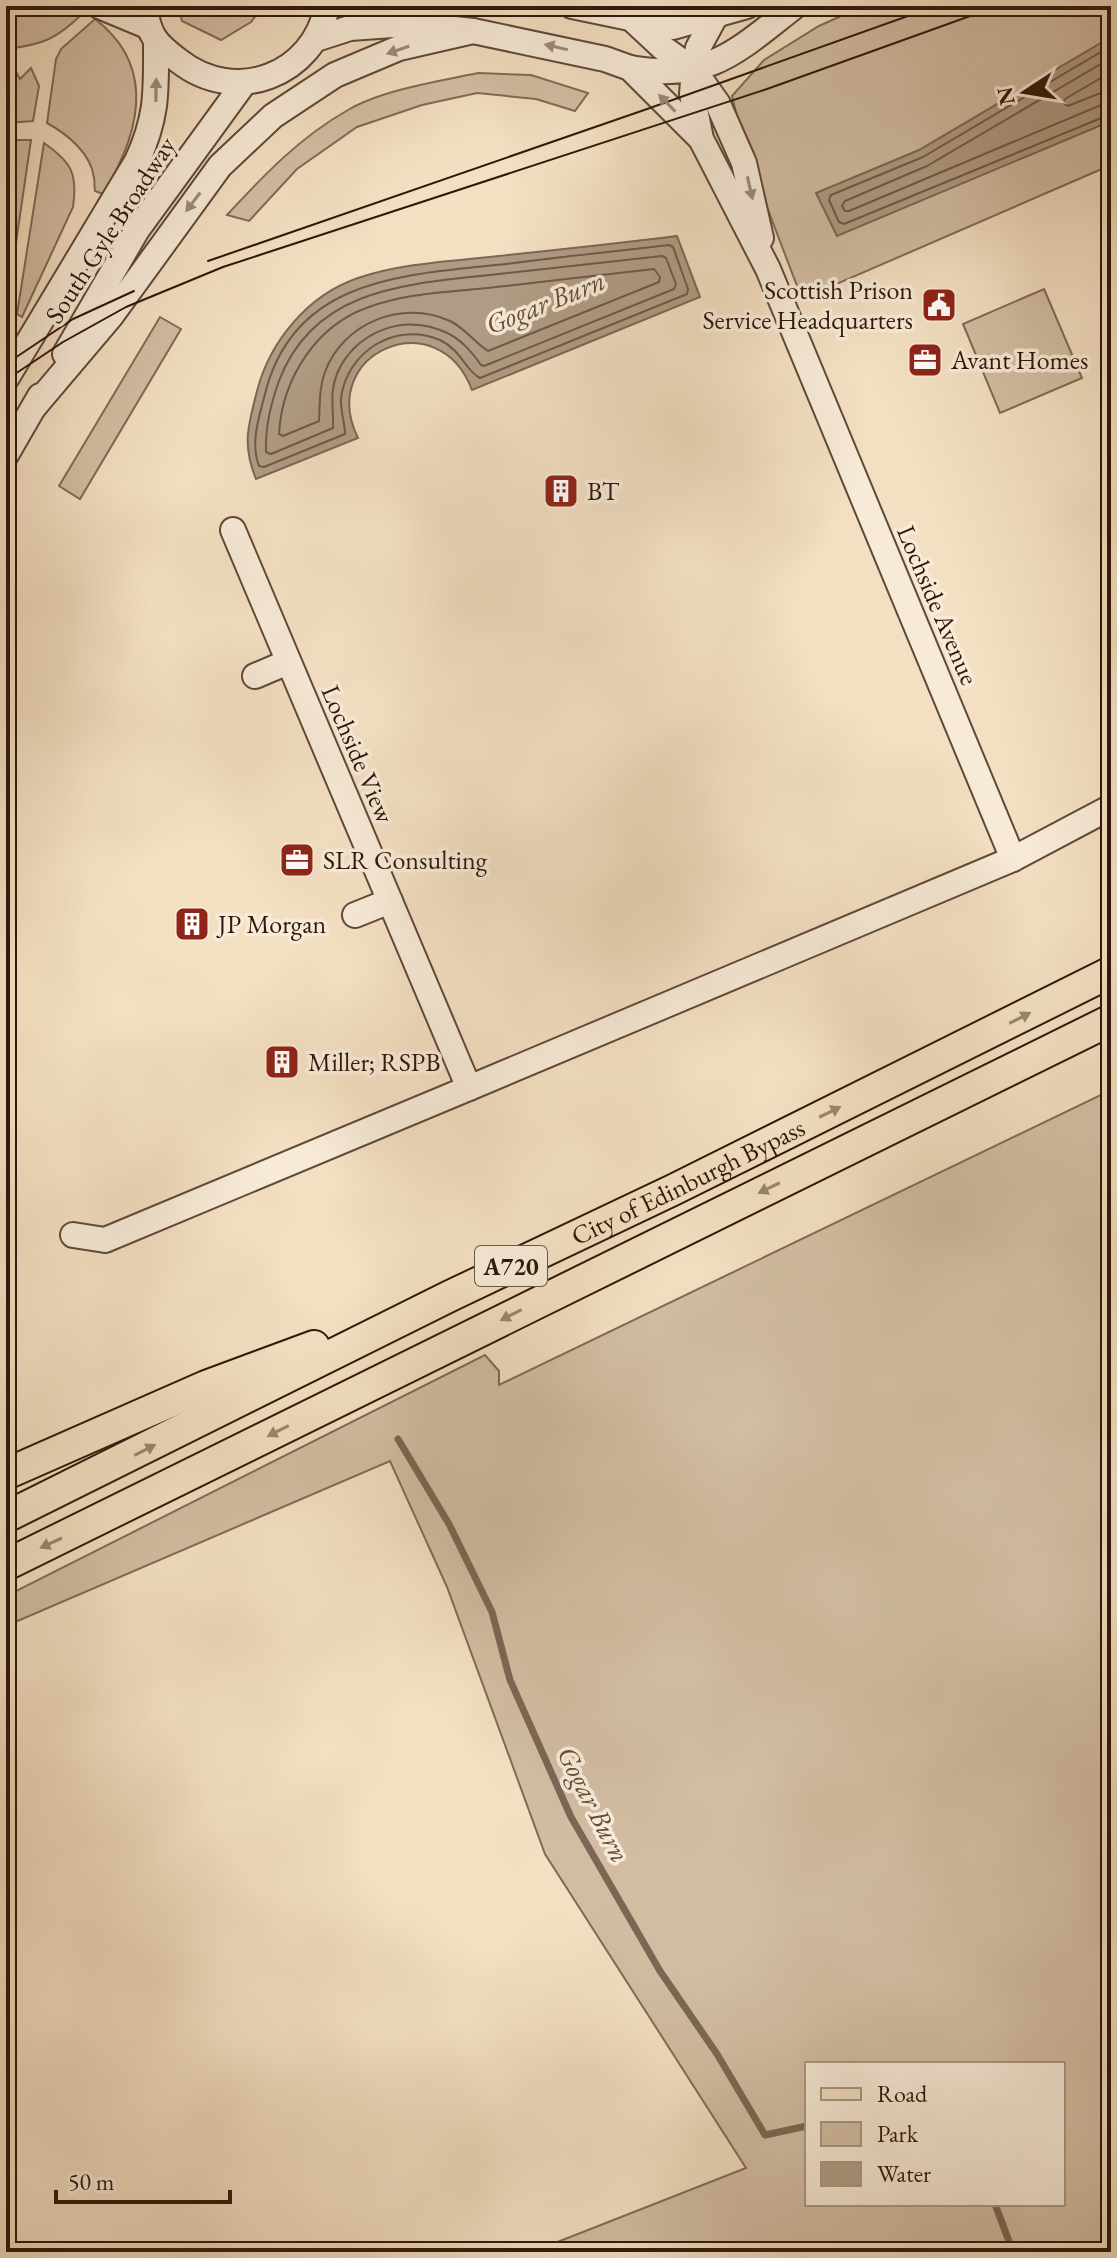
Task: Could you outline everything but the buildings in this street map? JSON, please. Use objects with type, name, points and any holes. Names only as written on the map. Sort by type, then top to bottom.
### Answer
[{"type":"main road","name":"City of Edinburgh Bypass","points":[[6,1517],[1111,972]]},
{"type":"main road","name":"City of Edinburgh Bypass","points":[[6,1565],[1111,1020]]},
{"type":"main road","name":"A720","points":[[6,1474],[206,1386],[450,1296]]},
{"type":"street","points":[[99,6],[150,25],[191,71],[217,81],[244,83],[266,78],[302,56],[316,39],[327,6]]},
{"type":"street","points":[[572,6],[673,27],[747,6]]},
{"type":"street","points":[[316,39],[350,28],[407,24],[473,31],[567,49],[630,68],[670,72],[694,70],[718,63],[741,49],[795,6]]},
{"type":"street","name":"Lochside Avenue","points":[[716,15],[698,48],[694,70],[692,94],[701,139],[768,269],[1013,859]]},
{"type":"street","name":"Lochside Avenue","points":[[634,21],[663,48],[694,70],[724,114],[744,163],[768,269]]},
{"type":"street","name":"South Gyle Broadway","points":[[6,379],[137,161],[148,136],[158,90],[150,25]]},
{"type":"street","points":[[34,407],[120,305],[220,166],[273,116],[335,75],[399,48],[473,31]]},
{"type":"street","points":[[724,114],[727,81],[741,49]]},
{"type":"street","points":[[630,68],[701,139]]},
{"type":"street","name":"South Gyle Broadway","points":[[6,455],[137,230],[244,83]]},
{"type":"street","name":"Lochside View","points":[[233,530],[469,1088]]},
{"type":"street","points":[[255,676],[288,662]]},
{"type":"street","points":[[73,1235],[105,1240],[1013,859],[1111,807]]},
{"type":"street","points":[[355,915],[390,901]]},
{"type":"green space","points":[[6,6],[65,6],[83,13],[48,39],[6,49]]},
{"type":"green space","points":[[178,6],[263,6],[251,22],[221,40],[182,21]]},
{"type":"green space","points":[[863,6],[1111,6],[1111,165],[802,299],[746,152],[732,96],[764,60],[819,26]]},
{"type":"green space","points":[[95,19],[115,38],[128,58],[135,80],[133,125],[116,172],[103,194],[95,191],[92,169],[83,153],[70,139],[47,123],[56,59],[61,49]]},
{"type":"green space","points":[[6,54],[20,79],[31,68],[39,86],[33,121],[6,123]]},
{"type":"green space","points":[[478,73],[531,75],[588,93],[575,111],[536,99],[477,93],[422,105],[357,127],[297,169],[249,221],[227,215],[298,145],[348,110],[394,92]]},
{"type":"green space","points":[[31,140],[6,311],[6,142]]},
{"type":"green space","points":[[44,143],[61,156],[70,169],[74,185],[73,207],[22,317],[17,314]]},
{"type":"green space","points":[[1044,289],[1082,378],[1000,413],[963,324]]},
{"type":"green space","points":[[160,317],[181,329],[80,499],[59,486]]},
{"type":"green space","points":[[1111,1090],[1111,2252],[532,2252],[746,2168],[545,1854],[447,1587],[390,1461],[6,1626],[6,1596],[485,1355],[499,1371],[499,1385]]},
{"type":"water","points":[[1111,37],[1111,121],[837,236],[816,193],[919,150]]},
{"type":"water","points":[[677,236],[700,297],[472,390],[456,363],[434,348],[410,343],[386,348],[367,362],[353,382],[349,408],[358,438],[256,479],[249,456],[248,435],[263,372],[281,338],[294,322],[307,308],[340,286],[358,278],[414,265]]},
{"type":"waterway","name":"Gogar Burn","points":[[398,1439],[449,1524],[492,1612],[510,1680],[571,1817],[660,1971],[717,2054],[765,2135],[805,2126]]},
{"type":"waterway","name":"Gogar Burn","points":[[996,2206],[1013,2252]]},
{"type":"tram line","points":[[208,261],[936,6]]},
{"type":"tram line","points":[[6,380],[63,342],[126,307],[223,267],[767,89],[998,6]]},
{"type":"tram line","points":[[6,364],[73,319],[134,291]]},
{"type":"place","name":"Scottish Prison Service Headquarters","points":[[939,305]]},
{"type":"place","name":"Avant Homes","points":[[925,360]]},
{"type":"place","name":"BT","points":[[561,491]]},
{"type":"place","name":"SLR Consulting","points":[[297,860]]},
{"type":"place","name":"JP Morgan","points":[[192,924]]},
{"type":"place","name":"Miller; RSPB","points":[[282,1062]]}]
